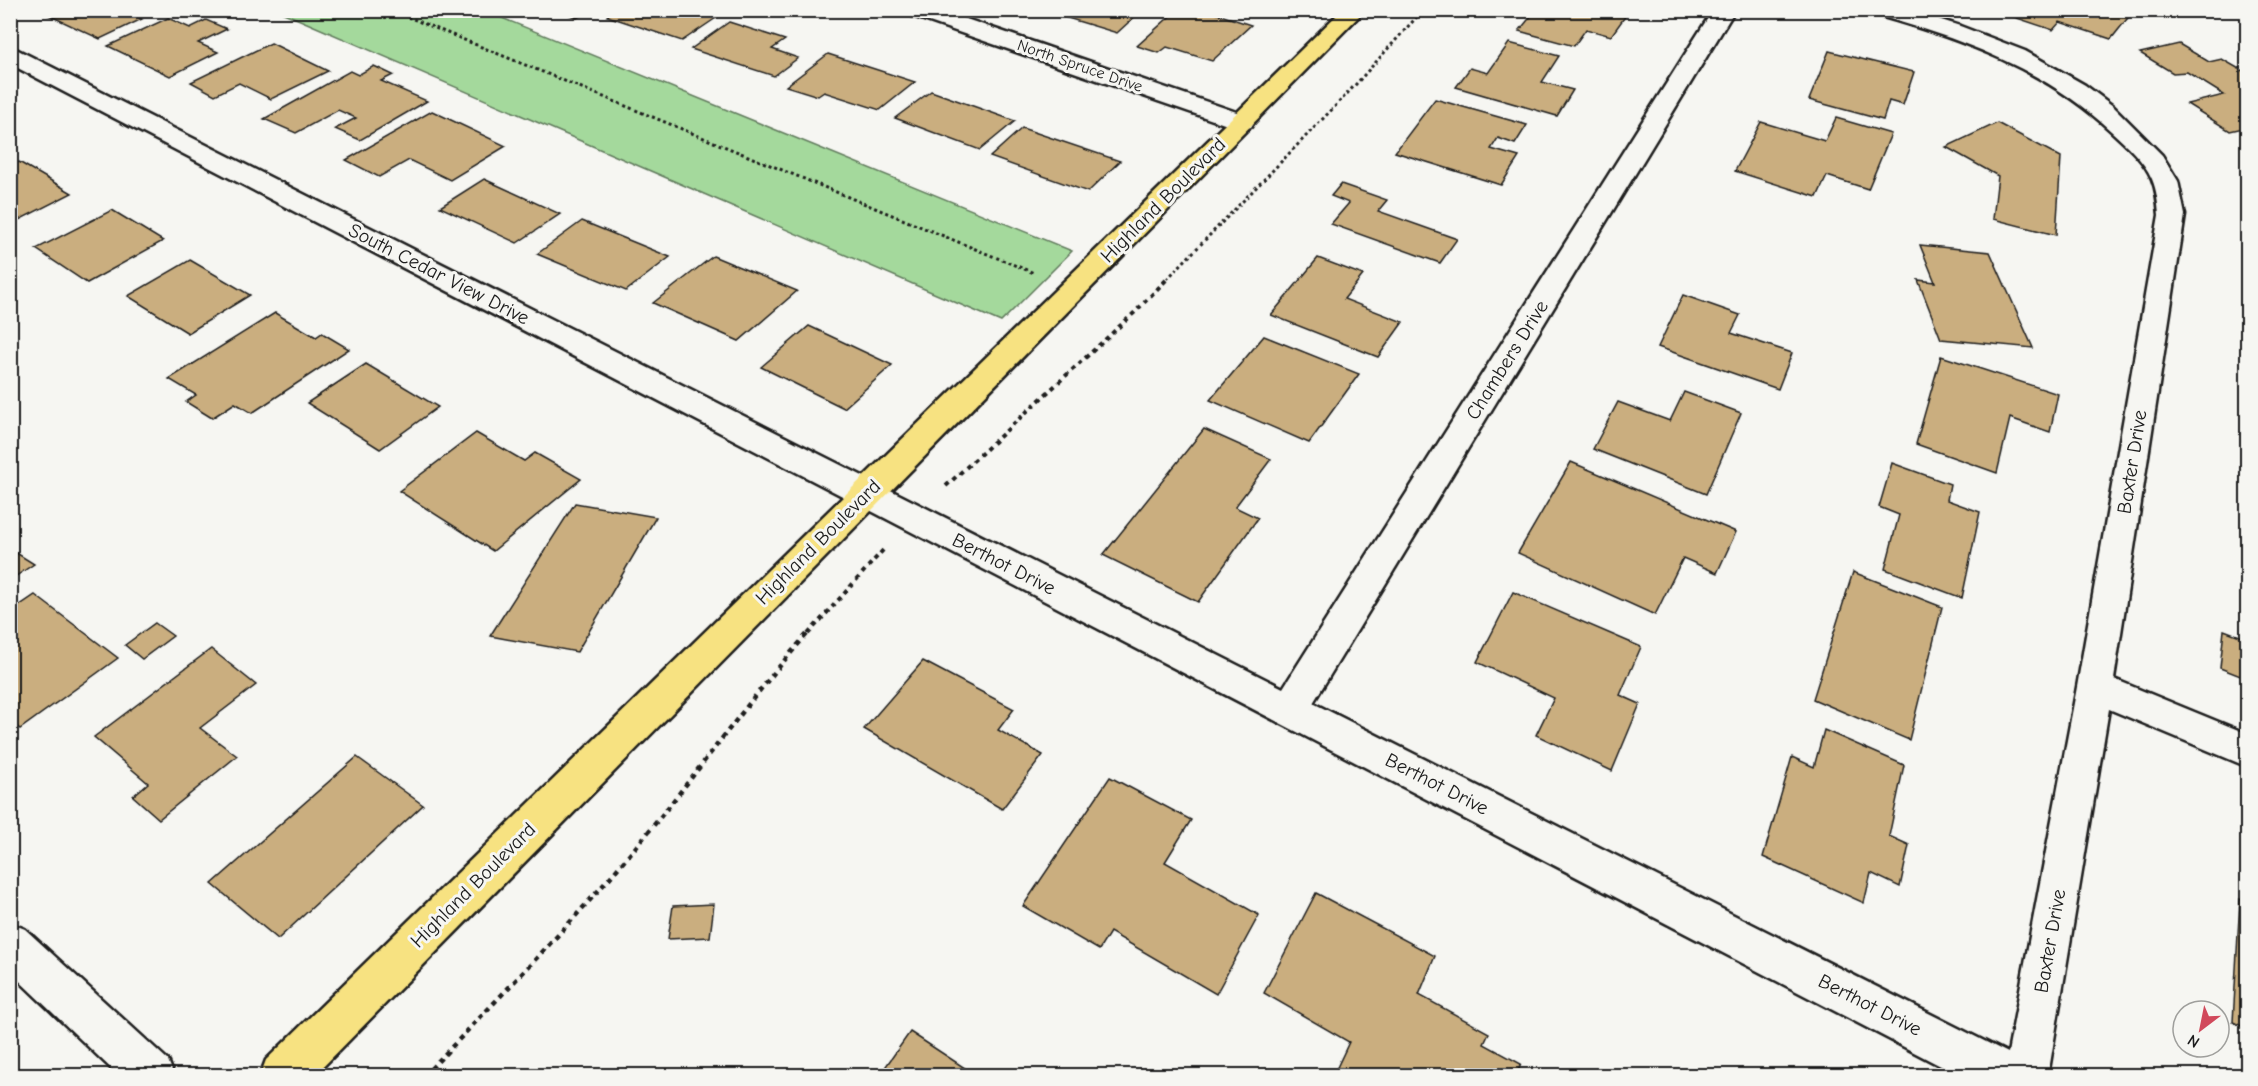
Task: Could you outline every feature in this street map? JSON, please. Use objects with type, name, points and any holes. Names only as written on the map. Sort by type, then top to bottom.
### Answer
[{"type":"main road","name":"Highland Boulevard","points":[[282,1076],[1355,10]]},
{"type":"street","name":"North Spruce Drive","points":[[917,10],[1242,122]]},
{"type":"street","name":"Chambers Drive","points":[[1290,709],[1724,10]]},
{"type":"street","name":"Baxter Drive","points":[[1884,10],[1976,38],[2027,59],[2064,80],[2108,112],[2148,152],[2168,186],[2172,215],[2095,687],[2026,1076]]},
{"type":"street","name":"South Cedar View Drive","points":[[10,55],[867,494]]},
{"type":"street","name":"Berthot Drive","points":[[867,494],[2007,1076]]},
{"type":"street","points":[[2095,687],[2247,751]]},
{"type":"street","points":[[10,943],[152,1076]]},
{"type":"path","points":[[391,10],[1073,289]]},
{"type":"green space","points":[[279,11],[485,11],[1072,251],[1001,322]]},
{"type":"building","points":[[46,10],[123,10],[142,19],[100,39],[42,12]]},
{"type":"building","points":[[558,10],[590,10],[577,18]]},
{"type":"building","points":[[615,10],[720,10],[725,12],[682,41],[607,16]]},
{"type":"building","points":[[1041,10],[1142,10],[1117,33]]},
{"type":"building","points":[[1177,10],[1205,10],[1251,25],[1212,61],[1167,47],[1159,53],[1137,46]]},
{"type":"building","points":[[1536,10],[1629,11],[1611,36],[1586,29],[1574,46],[1519,31]]},
{"type":"building","points":[[1993,10],[2121,10],[2131,14],[2111,39],[2060,22],[2053,30]]},
{"type":"building","points":[[168,18],[190,28],[206,20],[227,29],[198,43],[218,52],[170,76],[108,46]]},
{"type":"building","points":[[729,22],[785,40],[772,49],[798,58],[774,76],[691,49]]},
{"type":"building","points":[[271,43],[328,71],[271,99],[239,83],[215,95],[191,82]]},
{"type":"building","points":[[1509,43],[1559,56],[1542,82],[1573,90],[1557,116],[1456,87],[1470,68],[1488,73]]},
{"type":"building","points":[[2179,44],[2209,62],[2222,59],[2248,74],[2248,127],[2230,131],[2187,104],[2224,95],[2187,72],[2173,73],[2140,53]]},
{"type":"building","points":[[1829,51],[1914,72],[1903,105],[1889,101],[1883,120],[1809,100]]},
{"type":"building","points":[[828,54],[915,82],[880,110],[824,92],[818,96],[786,86]]},
{"type":"building","points":[[374,66],[393,75],[381,81],[427,101],[360,140],[335,129],[356,118],[338,110],[296,133],[264,119],[350,71],[358,75]]},
{"type":"building","points":[[931,91],[1015,121],[980,150],[895,118]]},
{"type":"building","points":[[1435,99],[1527,125],[1515,144],[1498,138],[1491,149],[1519,157],[1501,185],[1395,152]]},
{"type":"building","points":[[432,111],[506,146],[450,180],[409,160],[379,177],[346,160]]},
{"type":"building","points":[[1836,118],[1891,134],[1868,189],[1827,176],[1817,197],[1735,171],[1761,122],[1825,141]]},
{"type":"building","points":[[1997,123],[2061,157],[2056,235],[1993,219],[1998,176],[1946,147]]},
{"type":"building","points":[[1022,128],[1120,161],[1088,192],[990,157]]},
{"type":"building","points":[[19,162],[72,193],[17,221],[10,218],[10,166]]},
{"type":"building","points":[[484,179],[560,214],[517,243],[440,207]]},
{"type":"building","points":[[1341,184],[1387,200],[1378,211],[1457,239],[1440,263],[1331,224],[1349,203],[1331,196]]},
{"type":"building","points":[[112,210],[163,241],[87,283],[36,249]]},
{"type":"building","points":[[582,221],[670,257],[626,291],[537,254]]},
{"type":"building","points":[[1920,245],[1990,252],[2033,348],[1941,339],[1918,280],[1935,282]]},
{"type":"building","points":[[713,256],[797,291],[739,341],[653,303]]},
{"type":"building","points":[[1318,258],[1363,275],[1344,299],[1403,322],[1378,357],[1271,315]]},
{"type":"building","points":[[190,260],[250,295],[188,333],[128,296]]},
{"type":"building","points":[[1683,295],[1740,315],[1731,333],[1792,353],[1778,389],[1658,347]]},
{"type":"building","points":[[275,313],[316,337],[322,333],[349,349],[252,413],[235,403],[212,418],[186,402],[196,395],[169,379]]},
{"type":"building","points":[[809,326],[892,365],[844,408],[761,367]]},
{"type":"building","points":[[1264,336],[1359,374],[1309,443],[1210,400]]},
{"type":"building","points":[[1941,356],[2058,394],[2050,432],[2010,418],[1997,473],[1916,444]]},
{"type":"building","points":[[366,364],[438,407],[380,449],[307,403]]},
{"type":"building","points":[[1684,392],[1741,413],[1706,494],[1593,449],[1618,402],[1670,421]]},
{"type":"building","points":[[1204,429],[1271,459],[1235,507],[1258,518],[1198,602],[1103,555]]},
{"type":"building","points":[[476,433],[524,461],[535,453],[581,479],[493,551],[399,491]]},
{"type":"building","points":[[1571,462],[1736,532],[1717,573],[1683,558],[1655,615],[1518,553]]},
{"type":"building","points":[[1892,463],[1950,484],[1947,500],[1980,512],[1962,598],[1885,569],[1899,515],[1879,507]]},
{"type":"building","points":[[575,503],[656,517],[577,652],[490,636]]},
{"type":"building","points":[[10,549],[34,564],[10,580]]},
{"type":"building","points":[[1853,572],[1942,607],[1909,740],[1813,699]]},
{"type":"building","points":[[1513,592],[1641,647],[1620,695],[1640,704],[1612,771],[1536,735],[1554,698],[1477,662]]},
{"type":"building","points":[[35,595],[118,658],[20,729],[10,721],[10,612]]},
{"type":"building","points":[[155,623],[173,636],[142,659],[125,645]]},
{"type":"building","points":[[2224,630],[2248,639],[2248,679],[2220,668]]},
{"type":"building","points":[[211,649],[256,685],[200,728],[237,756],[159,819],[133,796],[148,783],[94,737]]},
{"type":"building","points":[[923,661],[1014,709],[998,730],[1043,755],[1002,809],[864,729]]},
{"type":"building","points":[[1824,730],[1904,765],[1889,836],[1909,845],[1900,887],[1871,873],[1864,903],[1763,857],[1792,757],[1814,767]]},
{"type":"building","points":[[357,757],[423,805],[278,939],[212,884]]},
{"type":"building","points":[[1110,777],[1191,820],[1165,862],[1259,915],[1216,994],[1110,932],[1099,950],[1023,906]]},
{"type":"building","points":[[1316,893],[1435,956],[1419,995],[1489,1033],[1484,1044],[1521,1064],[1516,1076],[1333,1076],[1349,1042],[1264,993]]},
{"type":"building","points":[[2240,899],[2248,902],[2248,1029],[2233,1022]]},
{"type":"building","points":[[714,904],[710,937],[668,939],[673,906]]},
{"type":"building","points":[[910,1032],[977,1076],[879,1076]]}]
